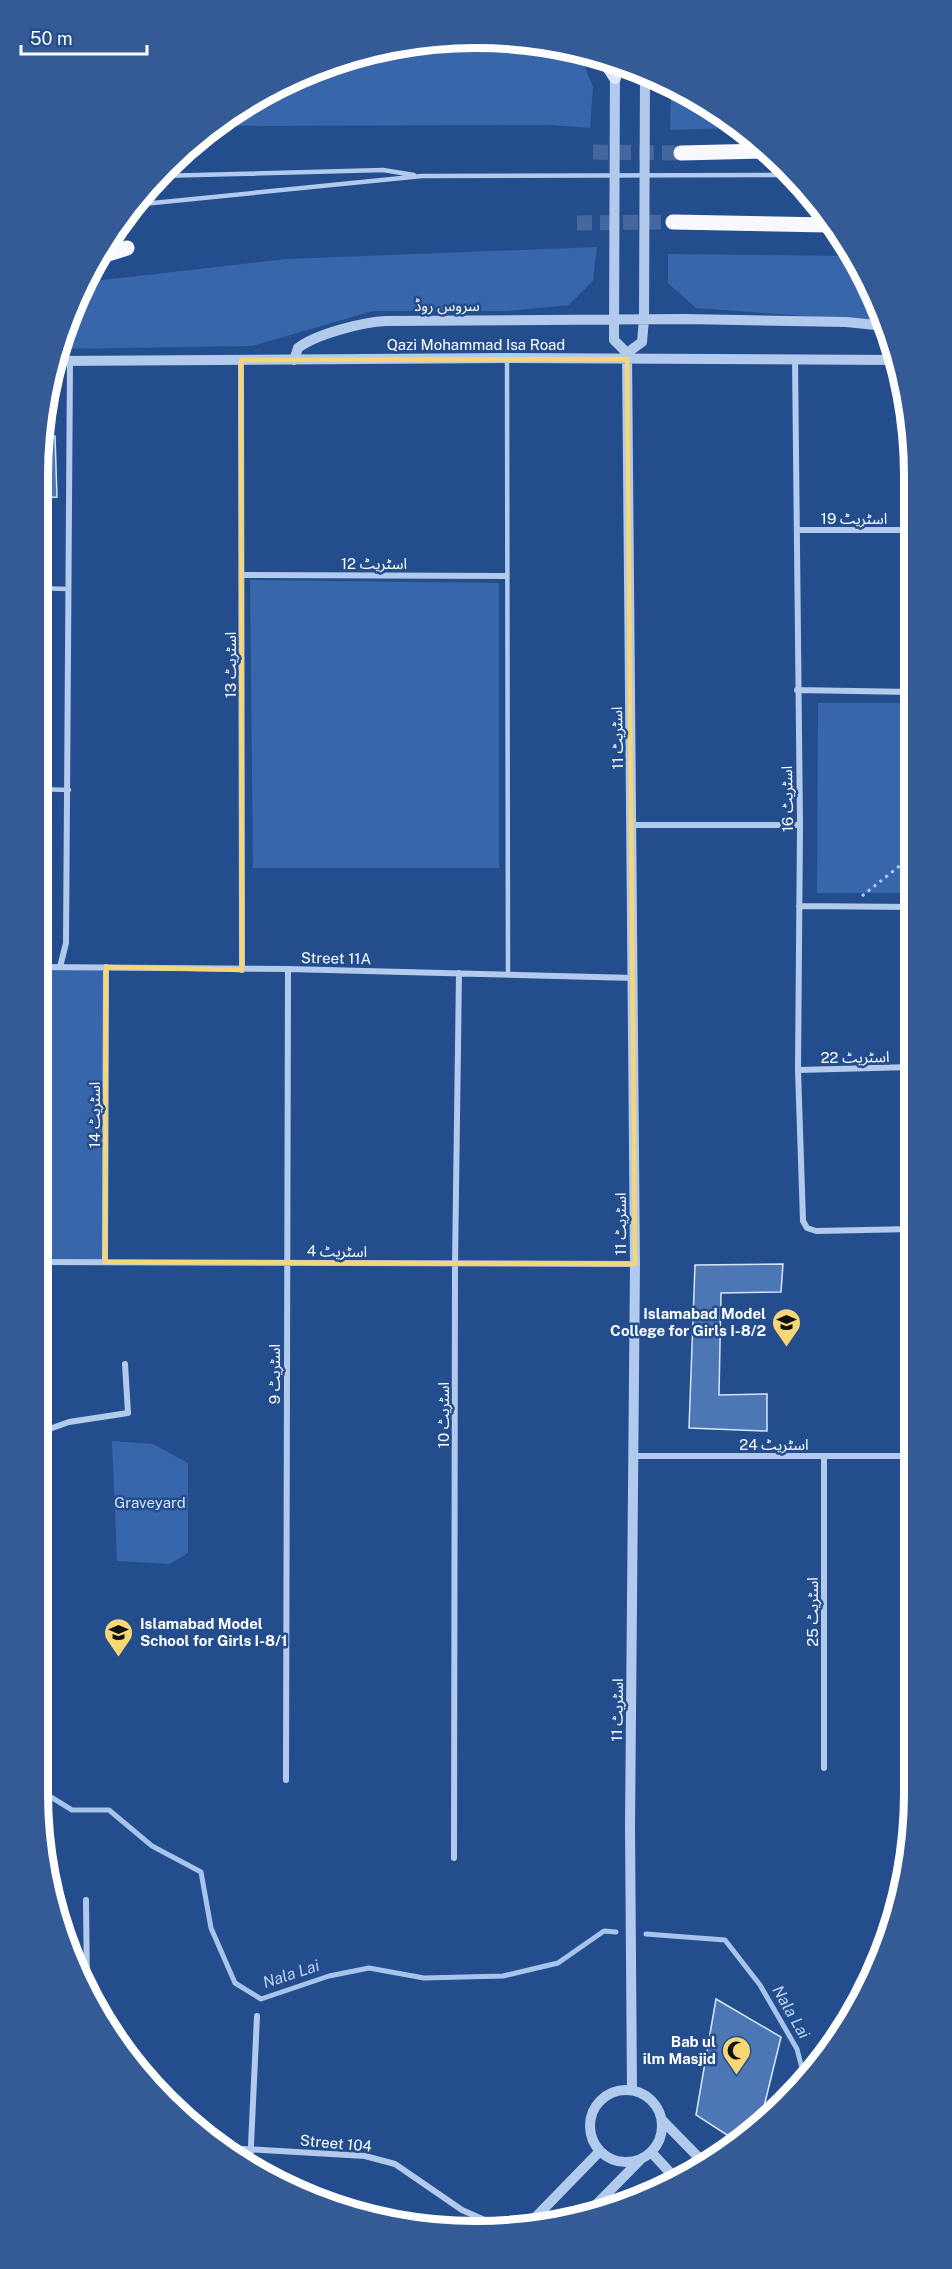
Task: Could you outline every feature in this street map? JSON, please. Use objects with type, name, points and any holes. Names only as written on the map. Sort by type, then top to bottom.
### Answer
[{"type":"main road","points":[[609,70],[615,78]]},
{"type":"main road","points":[[681,153],[756,152]]},
{"type":"main road","points":[[673,222],[823,225]]},
{"type":"main road","points":[[110,254],[128,248]]},
{"type":"street","points":[[615,71],[614,340],[627,356],[642,342],[644,319],[645,83]]},
{"type":"street","name":"سروس روڈ","points":[[294,360],[294,354],[303,344],[377,321],[644,319],[846,322],[876,325]]},
{"type":"street","name":"Qazi Mohammad Isa Road","points":[[64,361],[627,356],[887,360]]},
{"type":"street","name":"اسٹریٹ 11","points":[[627,356],[633,825],[635,1264],[630,1826],[632,2090]]},
{"type":"street","name":"اسٹریٹ 16","points":[[795,359],[800,825],[798,1070],[803,1221],[807,1228],[816,1232],[904,1229]]},
{"type":"street","name":"اسٹریٹ 13","points":[[241,360],[242,970]]},
{"type":"street","points":[[60,967],[66,943],[69,790],[67,588],[70,361]]},
{"type":"street","name":"اسٹریٹ 19","points":[[797,531],[904,530]]},
{"type":"street","name":"اسٹریٹ 12","points":[[242,575],[506,576]]},
{"type":"street","points":[[797,690],[904,692]]},
{"type":"street","points":[[633,825],[800,825]]},
{"type":"street","points":[[799,906],[904,907]]},
{"type":"street","name":"Street 11A","points":[[48,966],[459,972],[634,978]]},
{"type":"street","name":"اسٹریٹ 14","points":[[105,1262],[106,967]]},
{"type":"street","name":"اسٹریٹ 9","points":[[286,1780],[288,969]]},
{"type":"street","name":"اسٹریٹ 10","points":[[454,1858],[455,1265],[459,972]]},
{"type":"street","name":"اسٹریٹ 22","points":[[798,1070],[904,1067]]},
{"type":"street","name":"اسٹریٹ 4","points":[[48,1262],[635,1264]]},
{"type":"street","points":[[48,1429],[69,1422],[128,1413],[125,1364]]},
{"type":"street","name":"اسٹریٹ 24","points":[[635,1456],[904,1456]]},
{"type":"street","name":"اسٹریٹ 25","points":[[824,1456],[825,1768]]},
{"type":"street","points":[[86,1900],[87,1970]]},
{"type":"street","points":[[250,2156],[257,2016]]},
{"type":"street","points":[[641,2159],[619,2161],[600,2151],[591,2131],[594,2109],[610,2093],[632,2090],[652,2100],[662,2120],[699,2158]]},
{"type":"street","points":[[598,2203],[641,2159],[651,2152],[662,2132],[662,2120]]},
{"type":"street","name":"Street 104","points":[[237,2148],[365,2156],[395,2164],[462,2210],[486,2221]]},
{"type":"street","points":[[536,2216],[600,2151]]},
{"type":"street","points":[[651,2152],[671,2174]]},
{"type":"lane","points":[[171,176],[383,170],[422,176]]},
{"type":"lane","points":[[146,204],[422,176],[782,176]]},
{"type":"lane","points":[[507,358],[508,973]]},
{"type":"lane","points":[[48,588],[67,588]]},
{"type":"lane","points":[[48,789],[69,790]]},
{"type":"path","points":[[848,906],[904,862]]},
{"type":"highlighted area","points":[[627,359],[635,1264],[105,1262],[106,967],[242,970],[241,360]]},
{"type":"green space","points":[[476,48],[532,52],[583,62],[593,87],[590,128],[551,125],[229,126],[287,92],[338,71],[393,56]]},
{"type":"green space","points":[[671,95],[726,128],[670,130]]},
{"type":"green space","points":[[597,247],[593,281],[569,305],[507,311],[373,311],[252,346],[68,349],[95,281],[286,259]]},
{"type":"green space","points":[[668,254],[843,256],[875,321],[696,308],[668,283]]},
{"type":"green space","points":[[250,580],[499,583],[499,868],[253,868]]},
{"type":"green space","points":[[818,703],[904,703],[904,893],[817,893]]},
{"type":"green space","points":[[106,967],[105,1262],[48,1262],[48,968]]},
{"type":"green space","name":"Graveyard","points":[[112,1441],[153,1444],[188,1463],[188,1553],[170,1564],[117,1561]]},
{"type":"building","points":[[50,436],[55,436],[57,497],[48,497],[49,448]]},
{"type":"building","points":[[783,1264],[781,1292],[721,1293],[719,1395],[767,1394],[767,1431],[689,1428],[695,1265]]},
{"type":"building","name":"Bab ul ilm Masjid","points":[[716,1999],[781,2037],[763,2110],[731,2137],[696,2115]]},
{"type":"waterway","name":"Nala Lai","points":[[48,1795],[72,1810],[109,1810],[152,1846],[201,1872],[211,1928],[235,1983],[261,1999],[329,1976],[369,1968],[424,1978],[503,1976],[558,1963],[604,1931],[616,1932]]},
{"type":"waterway","name":"Nala Lai","points":[[646,1934],[725,1940],[760,1985],[797,2049],[802,2070]]},
{"type":"tunnel","points":[[593,152],[681,153]]},
{"type":"tunnel","points":[[577,223],[673,222]]},
{"type":"place","name":"Islamabad Model College for Girls I-8/2","points":[[787,1348]]},
{"type":"place","name":"Islamabad Model School for Girls I-8/1","points":[[119,1658]]},
{"type":"place","name":"Bab ul ilm Masjid","points":[[737,2076]]}]
